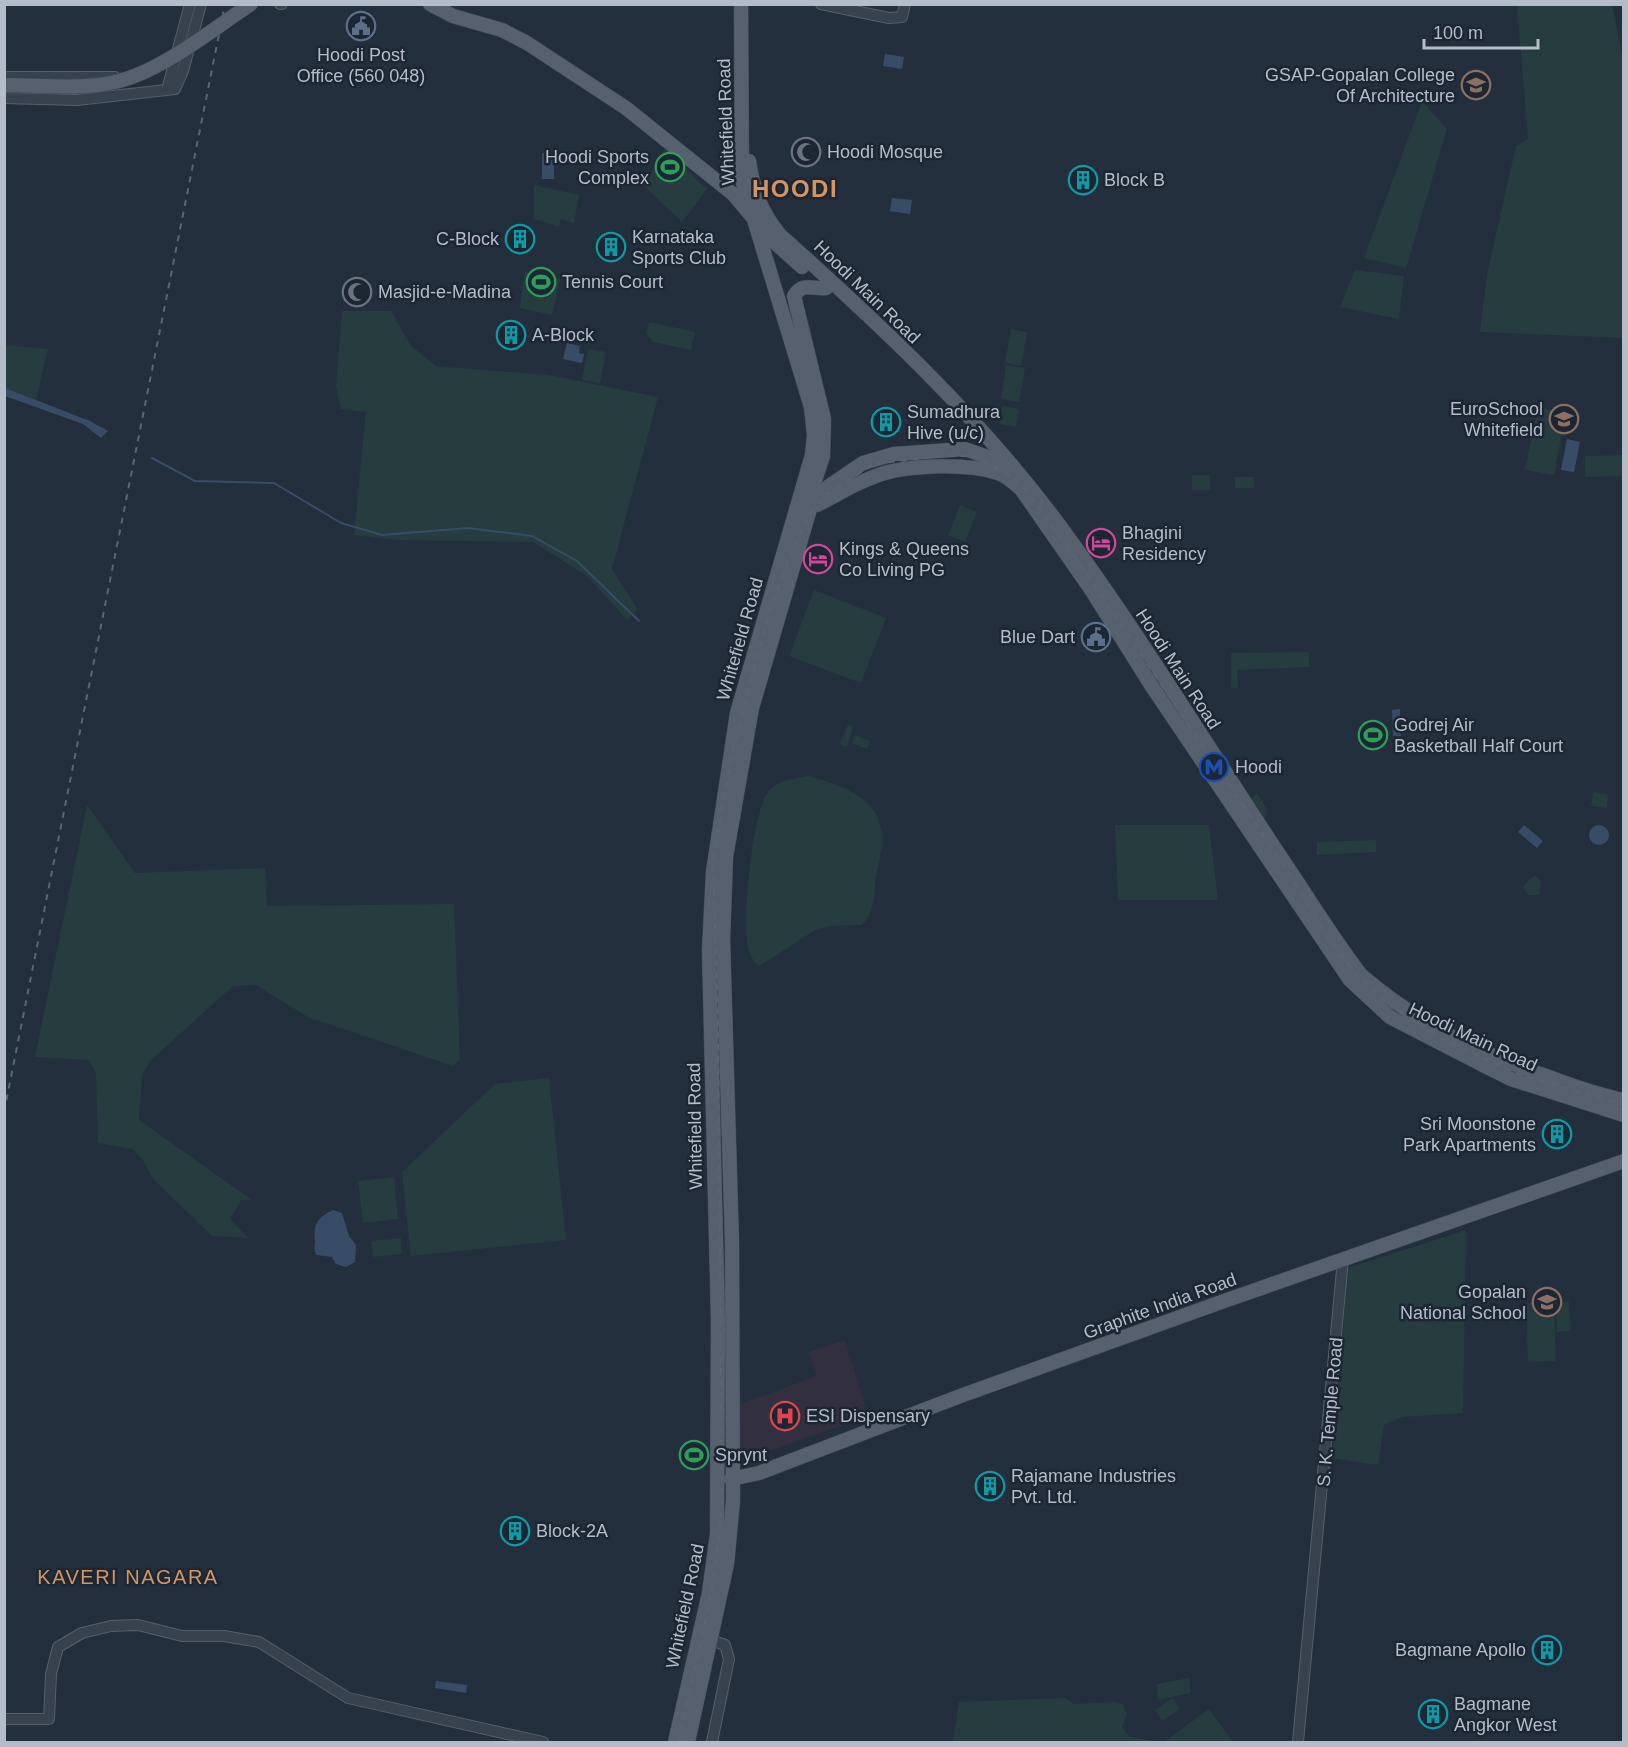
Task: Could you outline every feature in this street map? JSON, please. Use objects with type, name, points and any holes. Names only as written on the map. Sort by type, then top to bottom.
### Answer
[{"type":"main road","points":[[4,85],[87,86],[116,82],[141,73],[202,38],[251,4]]},
{"type":"main road","points":[[4,91],[96,91],[129,84],[156,72],[264,4]]},
{"type":"main road","points":[[430,4],[453,16],[502,30],[579,76],[626,108],[732,192]]},
{"type":"main road","name":"Hoodi Main Road","points":[[445,4],[511,27],[581,67],[609,86],[780,235],[914,368],[1005,465],[1021,489],[1116,606],[1361,975],[1382,994],[1422,1022],[1503,1062],[1623,1100]]},
{"type":"main road","name":"Whitefield Road","points":[[741,4],[742,180],[759,216]]},
{"type":"main road","name":"Whitefield Road","points":[[688,1743],[727,1564],[723,1534],[709,950],[719,816],[737,714],[812,455],[813,413],[759,216],[749,161],[750,4]]},
{"type":"main road","name":"Hoodi Main Road","points":[[759,216],[772,240],[914,368]]},
{"type":"main road","name":"Whitefield Road","points":[[795,514],[809,499],[823,456],[824,430],[819,391],[794,303],[798,290],[809,285],[826,288]]},
{"type":"main road","points":[[965,449],[1005,465],[999,474],[963,467],[895,471],[872,477],[810,509],[829,486],[862,463],[894,454],[965,449]]},
{"type":"main road","name":"Whitefield Road","points":[[675,1743],[732,1501],[732,1243],[723,940],[726,857],[752,708],[810,509]]},
{"type":"main road","name":"Hoodi Main Road","points":[[1052,525],[1350,980],[1390,1017],[1511,1079],[1623,1115]]},
{"type":"main road","name":"Graphite India Road","points":[[731,1479],[759,1473],[963,1395],[1623,1161]]},
{"type":"street","points":[[169,90],[190,4]]},
{"type":"street","points":[[4,98],[77,100],[169,90],[183,71],[201,4]]},
{"type":"street","points":[[821,4],[889,18],[902,17],[905,4]]},
{"type":"street","points":[[4,76],[113,78],[179,46]]},
{"type":"street","points":[[136,68],[142,93]]},
{"type":"street","name":"S. K. Temple Road","points":[[1298,1743],[1313,1565],[1317,1560],[1340,1260]]},
{"type":"street","points":[[4,1719],[49,1719],[51,1674],[58,1647],[82,1632],[111,1626],[138,1625],[182,1636],[224,1636],[259,1642],[348,1698],[543,1743]]},
{"type":"street","points":[[711,1640],[725,1646],[729,1659],[712,1743]]},
{"type":"shaded area","name":"ESI Dispensary","points":[[845,1340],[868,1416],[741,1461],[740,1404],[817,1376],[809,1352]]},
{"type":"green space","points":[[1517,5],[1612,5],[1624,66],[1623,338],[1480,332],[1487,274],[1516,146],[1528,139]]},
{"type":"green space","points":[[1422,101],[1447,129],[1406,268],[1364,258]]},
{"type":"green space","name":"Hoodi Sports Complex","points":[[665,148],[707,189],[682,222],[644,186]]},
{"type":"green space","points":[[534,185],[579,195],[574,223],[561,219],[559,227],[534,219]]},
{"type":"green space","points":[[1355,270],[1404,276],[1399,319],[1340,307]]},
{"type":"green space","points":[[525,271],[560,279],[552,315],[520,308]]},
{"type":"green space","points":[[342,311],[391,311],[411,346],[436,366],[549,375],[658,397],[612,569],[638,610],[627,620],[587,576],[533,542],[398,540],[354,535],[366,412],[341,409],[336,387]]},
{"type":"green space","points":[[649,322],[695,332],[691,350],[653,342],[646,334]]},
{"type":"green space","points":[[1011,329],[1027,332],[1021,366],[1005,363]]},
{"type":"green space","points":[[4,345],[48,349],[36,400],[5,388]]},
{"type":"green space","points":[[588,349],[606,352],[600,383],[582,380]]},
{"type":"green space","points":[[1006,365],[1025,368],[1019,402],[1001,399]]},
{"type":"green space","points":[[1002,406],[1019,409],[1016,427],[999,424]]},
{"type":"green space","points":[[1538,407],[1566,413],[1554,475],[1525,470]]},
{"type":"green space","points":[[1623,455],[1623,476],[1585,477],[1585,456]]},
{"type":"green space","points":[[1192,475],[1210,475],[1210,490],[1192,490]]},
{"type":"green space","points":[[1235,477],[1254,477],[1254,488],[1235,488]]},
{"type":"green space","points":[[960,505],[977,512],[965,542],[948,535]]},
{"type":"green space","points":[[814,590],[886,618],[861,683],[789,656]]},
{"type":"green space","points":[[1309,652],[1309,667],[1237,670],[1238,688],[1231,688],[1231,653]]},
{"type":"green space","points":[[848,724],[853,726],[847,747],[840,744]]},
{"type":"green space","name":"Godrej Air Basketball Half Court","points":[[1381,728],[1381,742],[1366,742],[1366,729]]},
{"type":"green space","points":[[855,735],[870,741],[867,749],[852,743]]},
{"type":"green space","points":[[809,776],[861,797],[877,816],[882,845],[872,909],[862,925],[829,926],[815,930],[758,967],[749,951],[746,918],[757,822],[762,804],[772,788],[787,780]]},
{"type":"green space","points":[[1593,792],[1608,794],[1607,808],[1591,806]]},
{"type":"green space","points":[[1257,793],[1266,808],[1265,819],[1251,798]]},
{"type":"green space","points":[[87,805],[135,873],[265,868],[267,906],[454,904],[460,1059],[453,1066],[308,1017],[256,985],[233,986],[149,1062],[142,1076],[139,1120],[252,1200],[241,1200],[230,1219],[248,1238],[212,1236],[153,1179],[143,1160],[132,1149],[98,1143],[96,1073],[89,1060],[35,1057]]},
{"type":"green space","points":[[1115,825],[1209,825],[1218,900],[1118,900]]},
{"type":"green space","points":[[1376,840],[1376,852],[1317,855],[1317,842]]},
{"type":"green space","points":[[1535,875],[1541,882],[1539,895],[1528,895],[1523,886]]},
{"type":"green space","points":[[549,1078],[566,1240],[411,1256],[402,1172],[495,1084]]},
{"type":"green space","points":[[394,1177],[398,1219],[363,1223],[358,1181]]},
{"type":"green space","points":[[1466,1230],[1463,1413],[1402,1417],[1384,1425],[1378,1465],[1332,1458],[1348,1268]]},
{"type":"green space","points":[[401,1238],[402,1254],[373,1257],[371,1241]]},
{"type":"green space","points":[[1554,1302],[1556,1361],[1528,1362],[1526,1303]]},
{"type":"green space","points":[[1569,1302],[1570,1331],[1557,1332],[1556,1303]]},
{"type":"green space","points":[[1189,1678],[1191,1693],[1158,1700],[1157,1684]]},
{"type":"green space","points":[[1065,1698],[1074,1704],[1116,1702],[1123,1704],[1127,1714],[1122,1727],[1130,1737],[1161,1742],[953,1742],[959,1702]]},
{"type":"green space","points":[[1173,1698],[1180,1709],[1162,1721],[1155,1710]]},
{"type":"green space","points":[[1209,1709],[1232,1741],[1164,1742]]},
{"type":"water","points":[[885,54],[904,57],[902,69],[883,66]]},
{"type":"water","points":[[542,153],[554,153],[554,179],[542,179]]},
{"type":"water","points":[[892,198],[912,200],[910,214],[890,211]]},
{"type":"water","points":[[567,343],[580,346],[579,353],[584,354],[582,363],[563,359]]},
{"type":"water","points":[[5,388],[90,421],[108,431],[101,438],[83,424],[5,396]]},
{"type":"water","points":[[1567,439],[1580,442],[1574,472],[1561,470]]},
{"type":"water","points":[[1400,709],[1401,736],[1393,736],[1392,710]]},
{"type":"water","points":[[1524,825],[1543,841],[1537,848],[1518,832]]},
{"type":"water","points":[[1599,825],[1606,828],[1609,835],[1606,842],[1599,845],[1592,842],[1589,835],[1592,828]]},
{"type":"water","points":[[333,1210],[342,1213],[349,1236],[356,1245],[355,1262],[346,1267],[336,1264],[332,1257],[317,1255],[315,1250],[317,1222]]},
{"type":"water","points":[[436,1681],[467,1685],[466,1693],[435,1688]]},
{"type":"waterway","points":[[152,458],[195,481],[274,483],[341,523],[382,535],[468,528],[532,536],[577,561],[639,621]]},
{"type":"railway","points":[[4,1112],[225,4]]},
{"type":"railway","points":[[679,1742],[711,1591],[722,1497],[718,1028],[713,858],[731,758],[770,608],[800,533],[813,509],[827,494],[874,464],[942,456],[974,456],[1013,477],[1028,492],[1077,560],[1288,872],[1328,938],[1358,976],[1393,1008],[1443,1039],[1518,1074],[1624,1105]]},
{"type":"place","name":"Hoodi Post Office (560 048)","points":[[361,26]]},
{"type":"place","name":"GSAP-Gopalan College Of Architecture","points":[[1476,85]]},
{"type":"place","name":"Hoodi Mosque","points":[[806,152]]},
{"type":"place","name":"Hoodi Sports Complex","points":[[670,167]]},
{"type":"place","name":"Block B","points":[[1083,180]]},
{"type":"place","name":"C-Block","points":[[520,239]]},
{"type":"place","name":"Karnataka Sports Club","points":[[611,247]]},
{"type":"place","name":"Tennis Court","points":[[541,282]]},
{"type":"place","name":"Masjid-e-Madina","points":[[357,292]]},
{"type":"place","name":"A-Block","points":[[511,335]]},
{"type":"place","name":"EuroSchool Whitefield","points":[[1564,419]]},
{"type":"place","name":"Sumadhura Hive (u/c)","points":[[886,422]]},
{"type":"place","name":"Bhagini Residency","points":[[1101,543]]},
{"type":"place","name":"Kings & Queens Co Living PG","points":[[818,559]]},
{"type":"place","name":"Blue Dart","points":[[1096,637]]},
{"type":"place","name":"Godrej Air Basketball Half Court","points":[[1373,735]]},
{"type":"place","name":"Hoodi","points":[[1214,767]]},
{"type":"place","name":"Sri Moonstone Park Apartments","points":[[1557,1134]]},
{"type":"place","name":"Gopalan National School","points":[[1547,1302]]},
{"type":"place","name":"ESI Dispensary","points":[[785,1416]]},
{"type":"place","name":"Sprynt","points":[[694,1455]]},
{"type":"place","name":"Rajamane Industries Pvt. Ltd.","points":[[990,1486]]},
{"type":"place","name":"Block-2A","points":[[515,1531]]},
{"type":"place","name":"Bagmane Apollo","points":[[1547,1650]]},
{"type":"place","name":"Bagmane Angkor West","points":[[1433,1714]]},
{"type":"district","name":"HOODI","points":[[795,189]]},
{"type":"district","name":"KAVERI NAGARA","points":[[128,1577]]}]
